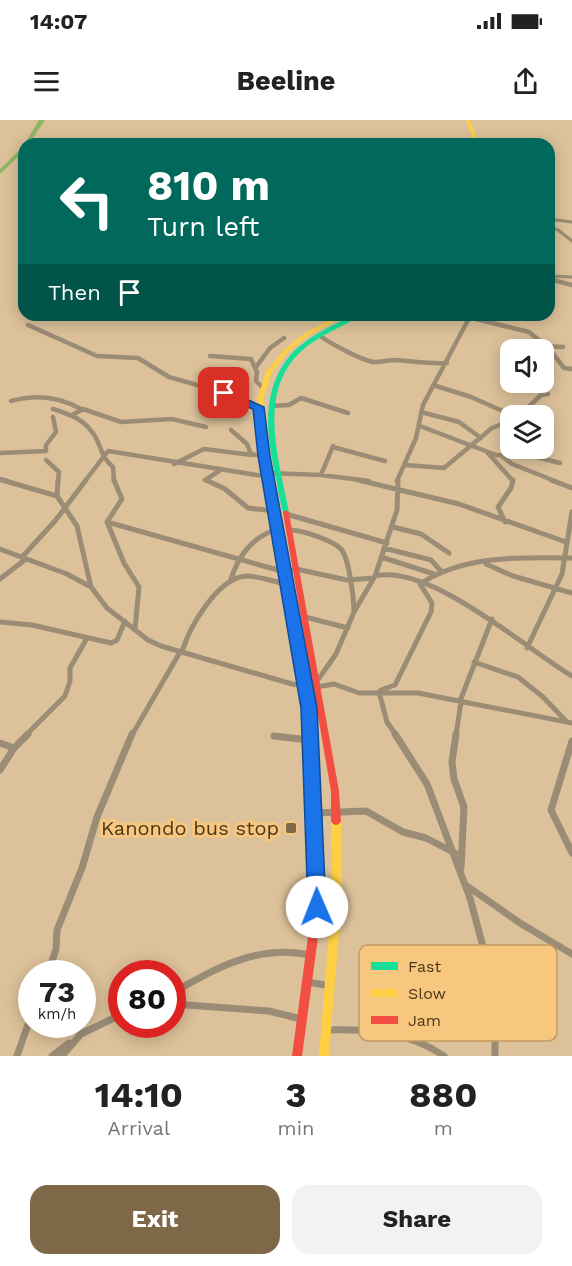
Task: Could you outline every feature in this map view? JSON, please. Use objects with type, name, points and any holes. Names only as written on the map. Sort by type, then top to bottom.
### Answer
[{"type":"main road","points":[[468,120],[475,138]]},
{"type":"main road","points":[[297,1056],[317,907],[309,708],[264,456],[258,407],[262,387],[277,359],[315,328],[330,321]]},
{"type":"main road","points":[[324,1056],[332,987],[337,896],[336,812],[329,756],[270,420],[274,385],[283,366],[300,347],[347,321]]},
{"type":"street","points":[[555,220],[572,222]]},
{"type":"street","points":[[555,229],[572,242]]},
{"type":"street","points":[[555,278],[572,277]]},
{"type":"street","points":[[555,280],[572,285]]},
{"type":"street","points":[[316,685],[336,654],[354,612],[375,577],[397,510],[395,489],[420,426],[421,412],[468,321]]},
{"type":"street","points":[[488,321],[530,333],[538,339]]},
{"type":"street","points":[[28,325],[97,356],[138,358],[169,377],[236,396],[258,407]]},
{"type":"street","points":[[320,336],[332,345],[351,351],[358,358],[374,362],[393,360],[422,364],[447,363]]},
{"type":"street","points":[[256,367],[270,348],[284,338]]},
{"type":"street","points":[[554,347],[562,348]]},
{"type":"street","points":[[210,356],[249,357],[256,367],[256,381],[262,387]]},
{"type":"street","points":[[554,356],[559,364],[572,369]]},
{"type":"street","points":[[434,385],[500,411]]},
{"type":"street","points":[[531,405],[541,395],[548,394]]},
{"type":"street","points":[[11,401],[30,396],[49,397],[118,422],[174,419],[206,427]]},
{"type":"street","points":[[271,406],[289,405],[301,399],[348,413]]},
{"type":"street","points":[[53,409],[72,414],[86,423],[97,440],[102,457],[113,467],[114,481],[120,489],[122,499],[107,522]]},
{"type":"street","points":[[72,414],[81,409]]},
{"type":"street","points":[[421,412],[454,420],[481,438]]},
{"type":"street","points":[[0,453],[46,451],[46,445],[56,432],[53,417]]},
{"type":"street","points":[[405,465],[444,468],[492,428],[500,425]]},
{"type":"street","points":[[420,426],[500,455]]},
{"type":"street","points":[[231,430],[247,444],[252,455]]},
{"type":"street","points":[[321,475],[334,446],[385,461]]},
{"type":"street","points":[[174,464],[188,454],[208,447],[264,456]]},
{"type":"street","points":[[0,579],[24,558],[108,451],[219,471],[268,475],[280,472],[368,481],[459,504],[505,522],[568,539]]},
{"type":"street","points":[[487,452],[490,458],[513,479],[512,488],[498,507],[505,522]]},
{"type":"street","points":[[46,459],[59,472],[57,496],[77,526],[91,587]]},
{"type":"street","points":[[506,459],[512,464],[572,488]]},
{"type":"street","points":[[546,459],[560,463]]},
{"type":"street","points":[[219,471],[205,480],[229,491],[248,508],[274,512]]},
{"type":"street","points":[[0,479],[57,496]]},
{"type":"street","points":[[527,648],[562,574],[572,512]]},
{"type":"street","points":[[286,514],[431,560],[441,571]]},
{"type":"street","points":[[107,522],[240,557],[285,572],[296,569],[351,580],[389,573],[420,584],[492,619],[527,648],[572,676]]},
{"type":"street","points":[[107,522],[124,563],[139,587],[135,629]]},
{"type":"street","points":[[393,527],[421,534],[449,553]]},
{"type":"street","points":[[52,960],[56,949],[57,930],[82,868],[97,817],[135,728],[150,708],[199,616],[230,582],[240,557],[261,535],[277,530]]},
{"type":"street","points":[[289,530],[305,531],[322,542],[340,548],[351,580],[354,612]]},
{"type":"street","points":[[0,549],[68,574],[91,587],[107,608],[155,644],[181,652],[284,682],[334,684],[353,692],[418,693],[570,723]]},
{"type":"street","points":[[381,557],[434,574]]},
{"type":"street","points":[[420,584],[441,571],[502,559],[572,558]]},
{"type":"street","points":[[482,563],[513,576],[572,593]]},
{"type":"street","points":[[230,582],[246,576],[286,584]]},
{"type":"street","points":[[376,692],[395,685],[431,612],[432,603],[420,584]]},
{"type":"street","points":[[305,617],[348,628]]},
{"type":"street","points":[[460,870],[465,824],[464,807],[454,779],[452,762],[460,702],[492,619]]},
{"type":"street","points":[[0,622],[33,625],[115,642],[125,621]]},
{"type":"street","points":[[0,770],[14,748],[65,696],[70,681],[70,668],[87,638]]},
{"type":"street","points":[[474,662],[518,677],[570,723]]},
{"type":"street","points":[[376,692],[387,722],[423,775],[455,853],[482,945]]},
{"type":"street","points":[[274,736],[309,740]]},
{"type":"street","points":[[572,741],[551,810],[572,852]]},
{"type":"street","points":[[0,743],[14,748]]},
{"type":"street","points":[[315,813],[360,811],[375,814],[403,832],[426,838],[455,853]]},
{"type":"street","points":[[465,885],[557,945]]},
{"type":"street","points":[[557,945],[572,954]]},
{"type":"street","points":[[186,985],[209,971],[271,950],[296,950],[312,955]]},
{"type":"street","points":[[308,982],[332,987]]},
{"type":"street","points":[[186,1005],[269,1011],[303,1020]]},
{"type":"street","points":[[52,1056],[93,1026],[108,1020]]},
{"type":"street","points":[[327,1030],[359,1028]]},
{"type":"street","points":[[17,1056],[23,1038]]},
{"type":"street","points":[[62,1056],[73,1041]]},
{"type":"street","points":[[420,1041],[433,1046],[444,1056]]},
{"type":"waterway","points":[[30,138],[42,120]]},
{"type":"waterway","points":[[0,172],[18,154]]},
{"type":"traffic: fast","points":[[286,513],[271,430],[271,409],[275,389],[282,371],[295,354],[309,342],[346,321]]},
{"type":"traffic: slow","points":[[468,120],[475,138]]},
{"type":"traffic: slow","points":[[310,724],[262,447],[260,399],[269,372],[286,351],[307,334],[332,321]]},
{"type":"traffic: slow","points":[[324,1056],[337,896],[336,821]]},
{"type":"traffic: jam","points":[[286,513],[335,791],[336,821]]},
{"type":"traffic: jam","points":[[297,1056],[317,907],[310,724]]},
{"type":"place","name":"Kanondo bus stop","points":[[291,828]]},
{"type":"route","points":[[224,393],[258,407],[264,456],[309,708],[308,734],[314,782],[317,907]]}]
